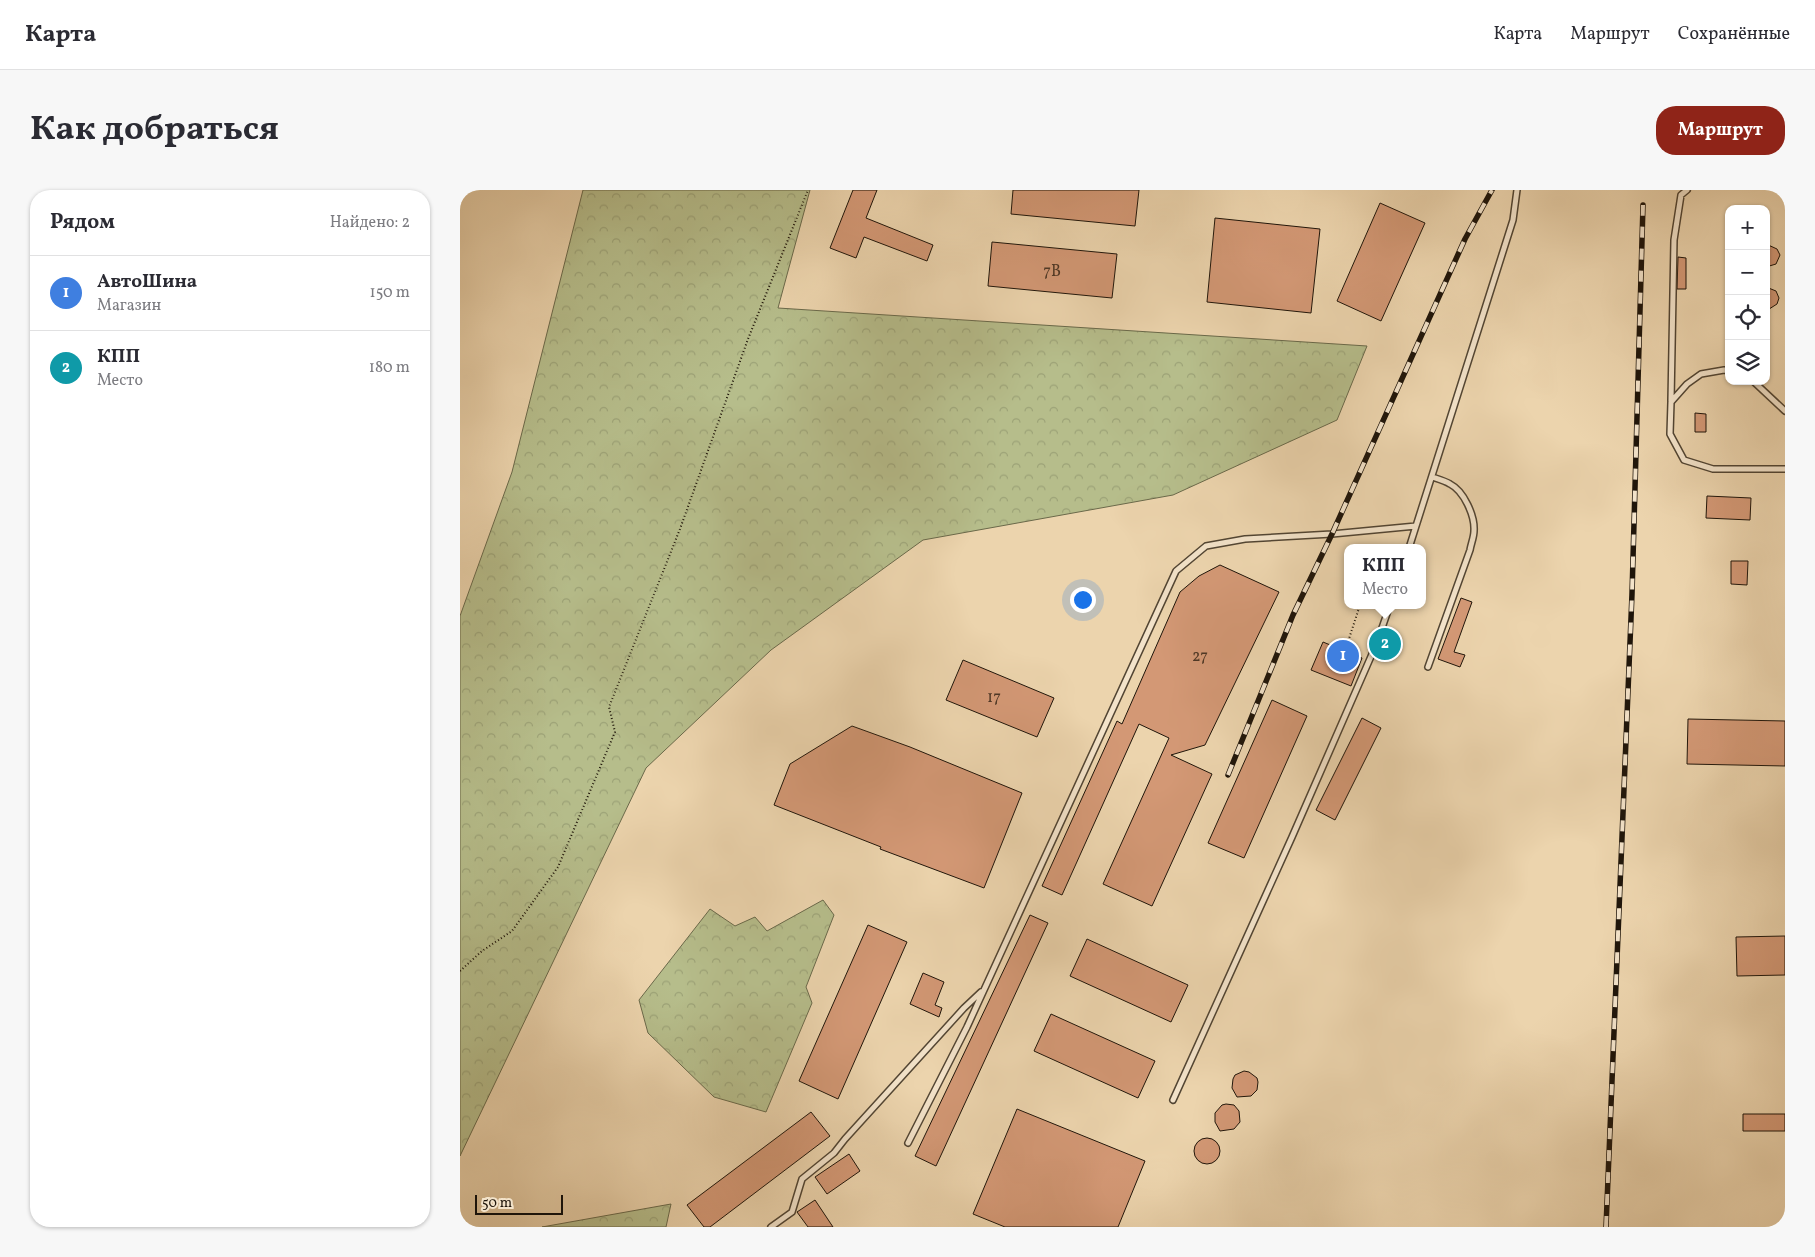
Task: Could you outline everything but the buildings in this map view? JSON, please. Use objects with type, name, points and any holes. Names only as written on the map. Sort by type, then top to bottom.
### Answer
[{"type":"lane","points":[[1410,544],[1514,220],[1517,190]]},
{"type":"lane","points":[[1687,190],[1681,195],[1674,240],[1670,434],[1684,460],[1713,469],[1785,469]]},
{"type":"lane","points":[[1671,402],[1687,384],[1701,374],[1725,370]]},
{"type":"lane","points":[[1757,385],[1785,411]]},
{"type":"lane","points":[[1428,667],[1470,550],[1474,531],[1467,503],[1459,492],[1452,484],[1432,477]]},
{"type":"lane","points":[[908,1142],[984,990],[1176,570],[1206,546],[1245,539],[1332,534],[1416,526]]},
{"type":"lane","points":[[1173,1100],[1292,837],[1376,645],[1389,609]]},
{"type":"lane","points":[[772,1227],[792,1212],[802,1179],[834,1153],[964,1008],[984,990]]},
{"type":"path","points":[[460,971],[482,951],[512,931],[558,867],[615,732],[609,707],[680,529],[748,340],[808,190]]},
{"type":"path","points":[[1345,651],[1359,609]]},
{"type":"green space","points":[[583,190],[810,190],[778,308],[1367,346],[1337,420],[1173,495],[923,540],[771,650],[646,768],[460,1156],[460,616],[512,472]]},
{"type":"green space","points":[[823,900],[834,915],[806,987],[812,1003],[766,1112],[714,1097],[648,1033],[639,1000],[710,909],[735,926],[755,917],[767,931]]},
{"type":"green space","points":[[671,1204],[666,1227],[542,1227]]},
{"type":"railway","points":[[1228,775],[1293,615],[1332,534],[1465,239],[1492,190]]},
{"type":"railway","points":[[1606,1227],[1632,594],[1643,205]]},
{"type":"place","name":"КПП","points":[[1385,644]]},
{"type":"place","name":"АвтоШина","points":[[1343,656]]}]
